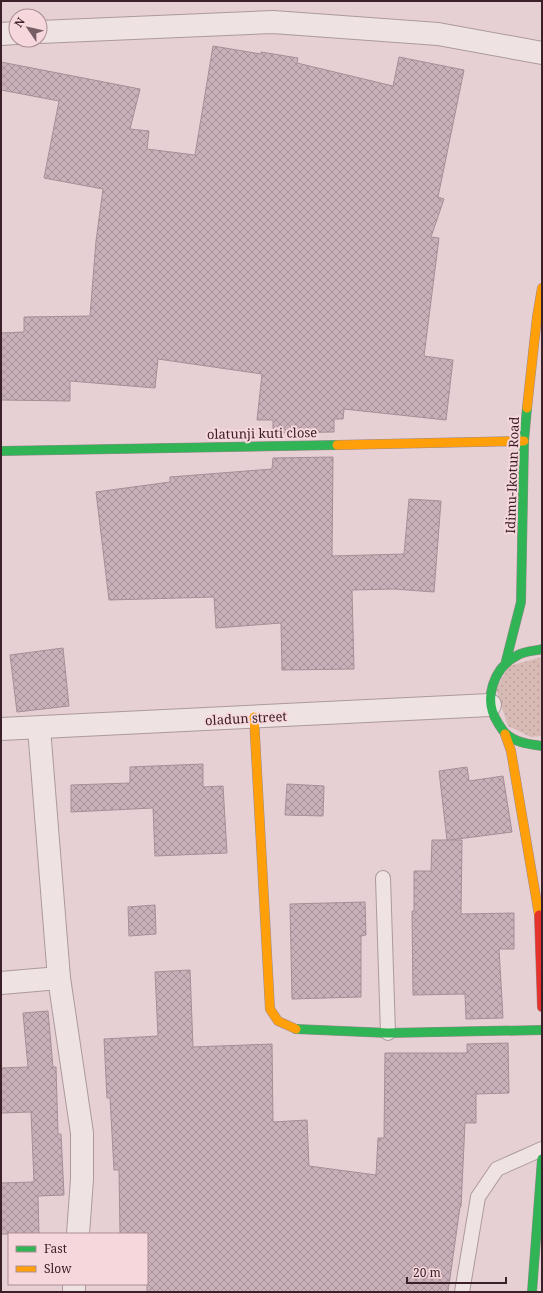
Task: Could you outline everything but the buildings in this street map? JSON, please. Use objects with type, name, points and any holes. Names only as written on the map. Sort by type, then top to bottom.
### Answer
[{"type":"street","points":[[48,32],[272,22],[438,34],[542,53]]},
{"type":"street","name":"Idimu-Ikotun Road","points":[[506,661],[521,602],[524,441],[537,317],[542,288]]},
{"type":"street","name":"olatunji kuti close","points":[[1,451],[524,441]]},
{"type":"street","points":[[542,649],[518,654],[506,661],[496,674],[491,689],[490,706],[496,721],[505,734],[511,751],[539,914],[542,1007]]},
{"type":"street","name":"oladun street","points":[[1,729],[490,706]]},
{"type":"street","points":[[254,717],[270,1009],[278,1021],[294,1029],[388,1033],[542,1030]]},
{"type":"street","points":[[39,728],[59,978],[82,1133],[82,1179],[78,1233]]},
{"type":"street","points":[[505,734],[518,743],[542,746]]},
{"type":"street","points":[[1,983],[59,978]]},
{"type":"street","points":[[532,1292],[542,1159]]},
{"type":"lane","points":[[382,878],[388,1033]]},
{"type":"lane","points":[[462,1292],[478,1197],[497,1169],[542,1149]]},
{"type":"shaded area","points":[[542,657],[542,736],[531,737],[508,726],[496,689],[509,666]]},
{"type":"traffic: fast","points":[[506,661],[521,602],[524,441],[527,408]]},
{"type":"traffic: fast","points":[[1,451],[337,445]]},
{"type":"traffic: fast","points":[[542,649],[521,654],[510,660],[502,667],[493,684],[491,694],[493,714],[505,733],[518,741],[542,746]]},
{"type":"traffic: fast","points":[[296,1029],[388,1033],[542,1030]]},
{"type":"traffic: fast","points":[[532,1292],[542,1159]]},
{"type":"traffic: slow","points":[[527,408],[537,317],[542,288]]},
{"type":"traffic: slow","points":[[337,445],[524,441]]},
{"type":"traffic: slow","points":[[254,717],[270,1009],[278,1021],[296,1029]]},
{"type":"traffic: slow","points":[[505,734],[511,751],[539,915]]},
{"type":"traffic: jam","points":[[539,915],[542,1007]]}]
